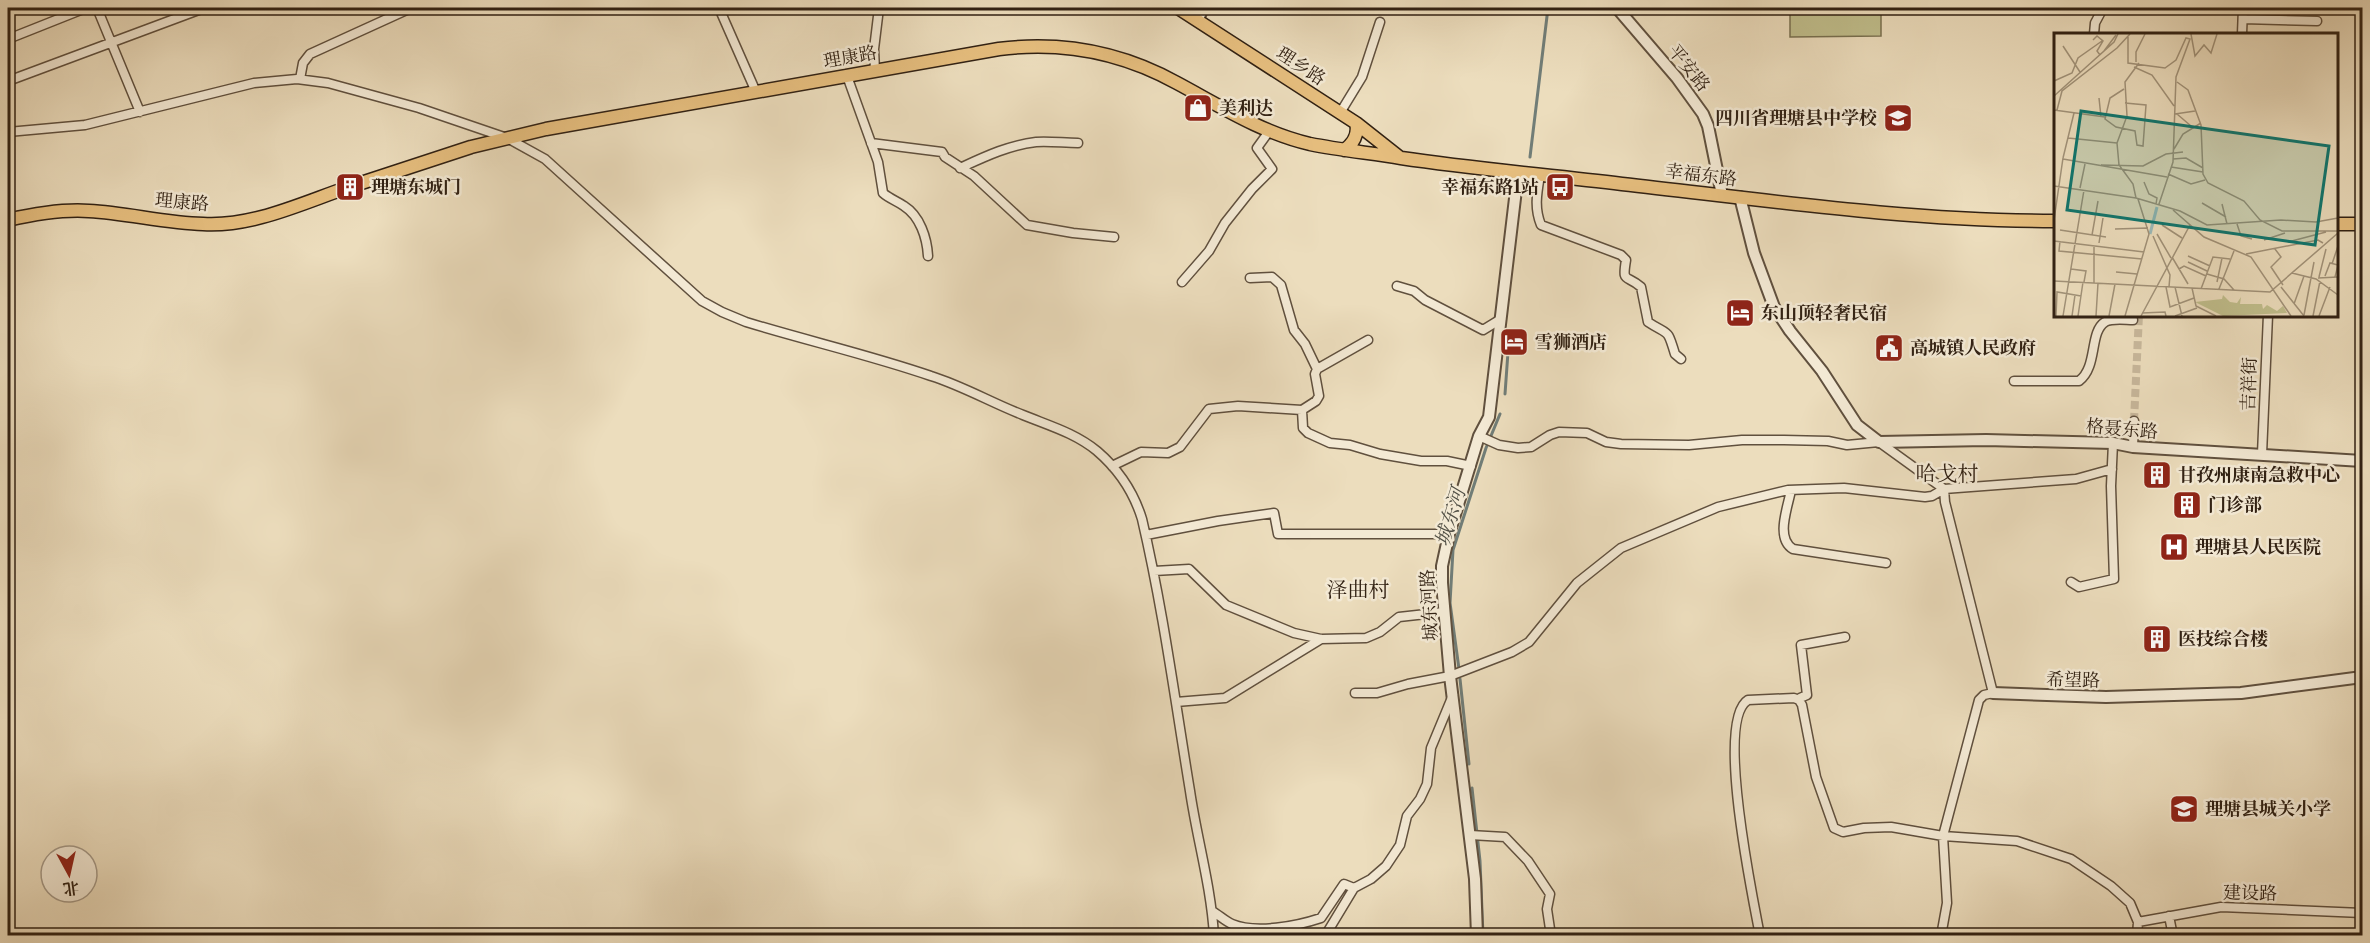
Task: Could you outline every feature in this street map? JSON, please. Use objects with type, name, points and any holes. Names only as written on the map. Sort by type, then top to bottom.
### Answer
[{"type":"main road","name":"理乡路","points":[[1178,8],[1200,14],[1356,123],[1400,158]]},
{"type":"main road","name":"理康路","points":[[8,220],[56,212],[79,211],[204,224],[228,223],[264,216],[471,147],[546,129],[1022,46],[1071,47],[1114,56],[1156,72],[1240,118],[1307,143],[1344,150]]},
{"type":"main road","points":[[1344,150],[1354,139],[1357,130],[1356,123]]},
{"type":"main road","name":"幸福东路","points":[[1344,150],[1518,173],[1959,220],[2054,221]]},
{"type":"main road","points":[[2337,224],[2362,224]]},
{"type":"street","points":[[8,39],[86,8]]},
{"type":"street","points":[[97,8],[140,112]]},
{"type":"street","points":[[8,81],[204,8]]},
{"type":"street","points":[[300,79],[303,63],[310,54],[411,8]]},
{"type":"street","points":[[719,8],[756,92]]},
{"type":"street","points":[[876,71],[874,49],[879,8]]},
{"type":"street","name":"平安路","points":[[1617,8],[1677,78],[1703,114],[1708,126],[1722,195]]},
{"type":"street","points":[[2094,33],[2095,23],[2103,8]]},
{"type":"street","points":[[2242,33],[2243,8]]},
{"type":"street","points":[[2243,19],[2317,21]]},
{"type":"street","points":[[1340,113],[1362,77],[1380,22]]},
{"type":"street","points":[[847,76],[878,162],[884,193],[913,214],[927,240],[928,256]]},
{"type":"street","points":[[8,132],[85,125],[264,81],[300,79],[328,83],[430,111],[507,138],[544,159],[702,301],[722,312],[746,322],[894,364],[967,389],[1074,436],[1096,450],[1112,466],[1137,503],[1146,535],[1212,911],[1214,936]]},
{"type":"street","points":[[1182,282],[1209,251],[1225,223],[1252,189],[1272,169],[1257,148],[1270,130]]},
{"type":"street","points":[[871,143],[942,152],[945,157],[974,176],[1027,225],[1114,237]]},
{"type":"street","points":[[960,168],[1005,149],[1025,144],[1078,143]]},
{"type":"street","name":"城东河路","points":[[1478,936],[1475,879],[1444,612],[1442,566],[1449,534],[1471,466],[1486,439],[1518,173]]},
{"type":"street","points":[[1540,174],[1536,199],[1537,215],[1541,225],[1621,255],[1626,260],[1624,273],[1627,280],[1641,287],[1648,322],[1666,332],[1671,338],[1675,354],[1681,359]]},
{"type":"street","points":[[1740,198],[1754,253],[1777,313],[1822,371],[1857,425],[1944,489],[1993,693],[1984,694],[1979,700],[1943,836],[1947,903],[1941,936]]},
{"type":"street","points":[[1250,278],[1272,277],[1279,282],[1294,330],[1305,345],[1317,369]]},
{"type":"street","points":[[1397,285],[1414,291],[1425,300],[1483,330],[1501,319]]},
{"type":"street","name":"吉祥街","points":[[2262,454],[2268,316]]},
{"type":"street","points":[[2014,381],[2079,381],[2089,370],[2101,326],[2108,321],[2133,320]]},
{"type":"street","points":[[1112,466],[1141,452],[1167,453],[1180,447],[1209,409],[1238,406],[1302,410],[1319,396],[1315,374],[1317,369],[1368,340]]},
{"type":"street","points":[[1302,410],[1303,428],[1308,433],[1330,442],[1421,461],[1447,461],[1471,466]]},
{"type":"street","points":[[2133,447],[2134,421]]},
{"type":"street","points":[[2362,421],[2362,461]]},
{"type":"street","points":[[1486,439],[1510,448],[1526,448],[1559,432],[1587,434],[1606,442],[1622,444],[1689,444],[1742,440],[1828,441],[1847,445],[1879,442]]},
{"type":"street","name":"格聂东路","points":[[1879,442],[1997,440],[2113,443],[2133,447],[2362,461]]},
{"type":"street","points":[[2071,582],[2079,587],[2114,579],[2113,443]]},
{"type":"street","points":[[1355,693],[1377,693],[1453,675],[1512,652],[1529,642],[1577,583],[1621,548],[1718,507],[1791,490],[1844,488],[1925,497],[1944,489],[2076,479],[2112,469]]},
{"type":"street","points":[[1791,490],[1783,534],[1788,546],[1793,549],[1886,563]]},
{"type":"street","points":[[1146,535],[1274,513],[1278,534],[1449,534]]},
{"type":"street","points":[[1154,572],[1189,569],[1226,605],[1294,633],[1321,639],[1366,638],[1380,632],[1399,617],[1444,612]]},
{"type":"street","points":[[1760,936],[1737,799],[1736,721],[1742,705],[1748,700],[1799,700],[1807,696],[1801,645],[1845,637]]},
{"type":"street","points":[[1176,702],[1225,698],[1321,639]]},
{"type":"street","name":"希望路","points":[[1993,693],[2106,697],[2241,693],[2362,677]]},
{"type":"street","points":[[1325,936],[1354,888],[1371,879],[1386,866],[1400,845],[1407,816],[1420,800],[1427,784],[1431,748],[1453,695]]},
{"type":"street","points":[[1799,700],[1802,705],[1816,777],[1834,828],[1843,832],[1864,828],[1891,827],[1943,836],[2017,841],[2072,859],[2111,886],[2130,903],[2138,922],[2138,936]]},
{"type":"street","points":[[1470,835],[1505,837],[1528,861],[1550,894],[1547,909],[1550,929]]},
{"type":"street","points":[[1212,911],[1233,924],[1257,928],[1281,927],[1321,918],[1344,884],[1354,888]]},
{"type":"street","name":"建设路","points":[[2138,922],[2221,907],[2362,913]]},
{"type":"street","points":[[2169,916],[2173,936]]},
{"type":"shaded area","points":[[1790,8],[1881,8],[1881,36],[1790,37]]},
{"type":"waterway","name":"城东河","points":[[1530,157],[1548,8]]},
{"type":"waterway","name":"城东河","points":[[1505,394],[1509,338]]},
{"type":"waterway","name":"城东河","points":[[1459,669],[1450,603],[1453,550],[1486,448],[1500,414]]},
{"type":"waterway","name":"城东河","points":[[1460,679],[1469,764]]},
{"type":"waterway","name":"城东河","points":[[1472,788],[1480,861],[1483,936]]},
{"type":"tunnel","points":[[2134,421],[2139,316]]},
{"type":"place","name":"美利达","points":[[1198,108]]},
{"type":"place","name":"四川省理塘县中学校","points":[[1898,118]]},
{"type":"place","name":"理塘东城门","points":[[350,187]]},
{"type":"place","name":"幸福东路1站","points":[[1560,187]]},
{"type":"place","name":"东山顶轻奢民宿","points":[[1740,313]]},
{"type":"place","name":"雪狮酒店","points":[[1514,342]]},
{"type":"place","name":"高城镇人民政府","points":[[1889,348]]},
{"type":"place","name":"甘孜州康南急救中心","points":[[2157,475]]},
{"type":"place","name":"门诊部","points":[[2187,505]]},
{"type":"place","name":"理塘县人民医院","points":[[2174,547]]},
{"type":"place","name":"医技综合楼","points":[[2157,639]]},
{"type":"place","name":"理塘县城关小学","points":[[2184,809]]},
{"type":"district","name":"哈戈村","points":[[1947,474]]},
{"type":"district","name":"泽曲村","points":[[1358,590]]}]
